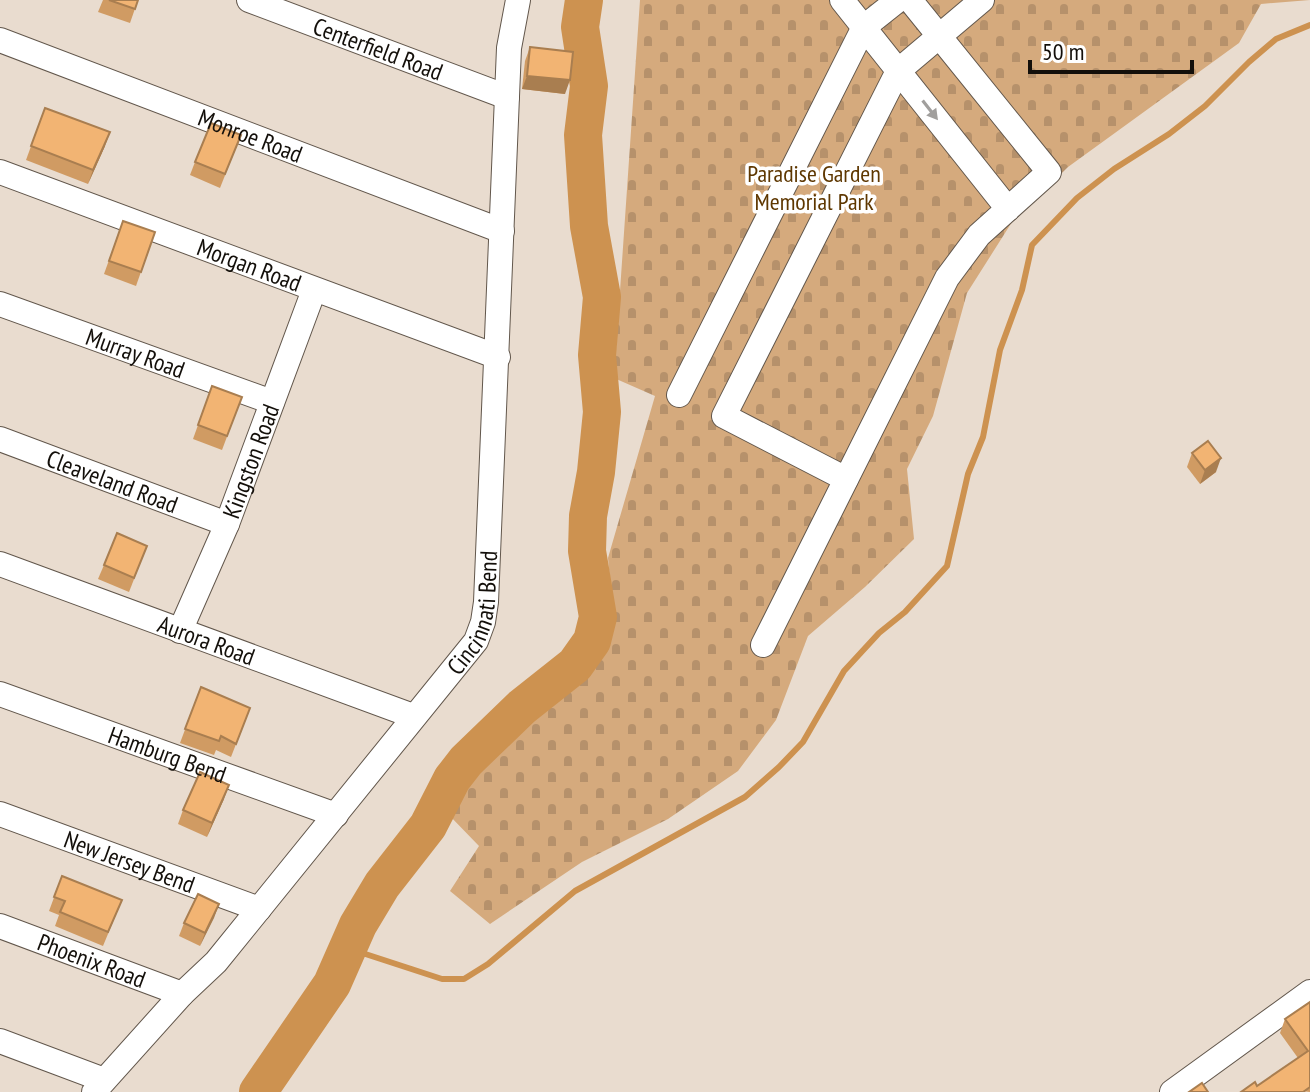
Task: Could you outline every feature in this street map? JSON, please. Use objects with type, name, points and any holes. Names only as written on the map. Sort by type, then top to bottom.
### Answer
[{"type":"street","name":"Centerfield Road","points":[[249,0],[507,97]]},
{"type":"street","name":"Cincinnati Bend","points":[[99,1086],[182,994],[216,962],[476,641],[486,602],[509,48],[518,0]]},
{"type":"street","points":[[842,0],[1008,209]]},
{"type":"street","points":[[679,395],[864,27],[898,0]]},
{"type":"street","points":[[763,645],[955,264],[979,235],[1049,172],[910,0]]},
{"type":"street","points":[[846,479],[724,416],[898,71],[982,0]]},
{"type":"street","name":"Monroe Road","points":[[0,40],[502,231]]},
{"type":"street","name":"Morgan Road","points":[[0,172],[498,357]]},
{"type":"street","name":"Kingston Road","points":[[180,631],[227,524],[314,290]]},
{"type":"street","name":"Murray Road","points":[[0,304],[272,402]]},
{"type":"street","name":"Cleaveland Road","points":[[0,439],[227,524]]},
{"type":"street","name":"Aurora Road","points":[[0,564],[413,716]]},
{"type":"street","name":"Hamburg Bend","points":[[0,694],[336,815]]},
{"type":"street","name":"New Jersey Bend","points":[[0,814],[259,909]]},
{"type":"street","name":"Phoenix Road","points":[[0,926],[182,994]]},
{"type":"street","points":[[1172,1092],[1310,992]]},
{"type":"street","points":[[0,1041],[99,1086]]},
{"type":"green space","name":"Paradise Garden Memorial Park","points":[[640,0],[1310,0],[1261,4],[1239,43],[1068,167],[1012,222],[967,293],[933,416],[907,469],[914,539],[808,636],[776,720],[738,771],[668,819],[582,862],[490,924],[450,891],[479,846],[447,813],[502,734],[535,698],[603,655],[614,627],[608,558],[655,396],[614,378]]},
{"type":"building","points":[[109,0],[138,0],[135,9]]},
{"type":"building","points":[[530,47],[573,52],[570,80],[527,76]]},
{"type":"building","points":[[45,108],[110,132],[93,170],[31,146]]},
{"type":"building","points":[[211,123],[241,135],[225,174],[195,162]]},
{"type":"building","points":[[123,221],[155,232],[141,272],[109,261]]},
{"type":"building","points":[[212,386],[242,397],[227,436],[198,425]]},
{"type":"building","points":[[1208,441],[1221,458],[1205,470],[1192,453]]},
{"type":"building","points":[[117,533],[147,546],[134,578],[104,565]]},
{"type":"building","points":[[201,687],[250,708],[236,744],[221,736],[219,741],[185,729]]},
{"type":"building","points":[[200,772],[229,785],[212,823],[183,810]]},
{"type":"building","points":[[62,876],[122,900],[108,932],[60,912],[65,901],[54,897]]},
{"type":"building","points":[[198,894],[219,904],[205,933],[184,923]]},
{"type":"building","points":[[1310,1002],[1310,1087],[1303,1092],[1241,1092],[1255,1082],[1257,1086],[1308,1051],[1285,1019]]},
{"type":"building","points":[[1202,1083],[1208,1092],[1189,1092]]},
{"type":"waterway","points":[[258,1092],[332,984],[358,925],[382,885],[428,826],[452,779],[466,761],[522,707],[575,665],[592,641],[598,617],[587,551],[588,516],[602,412],[597,355],[602,297],[589,226],[583,135],[589,86],[580,27],[584,0]]},
{"type":"waterway","points":[[347,948],[442,979],[464,979],[488,964],[575,891],[745,797],[779,767],[803,742],[844,671],[947,566],[968,474],[983,437],[1000,350],[1022,290],[1032,245],[1077,198],[1205,106],[1276,39],[1310,25]]}]
